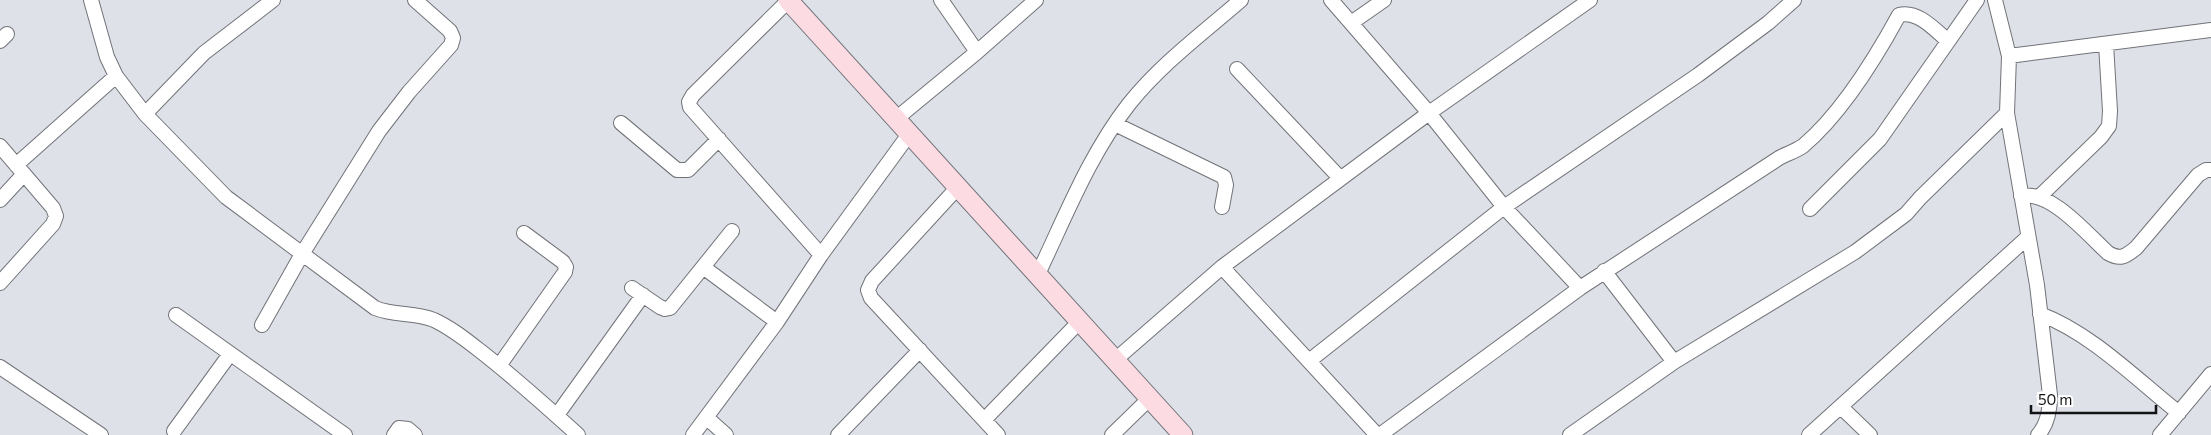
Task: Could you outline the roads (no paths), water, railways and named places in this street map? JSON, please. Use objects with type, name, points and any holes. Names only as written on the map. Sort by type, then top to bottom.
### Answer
[{"type":"main road","points":[[789,0],[1183,435]]},
{"type":"street","points":[[91,0],[107,57],[116,76],[145,114],[226,197],[375,308],[386,313],[417,315],[438,322],[456,332],[499,366],[578,435]]},
{"type":"street","points":[[145,114],[211,46],[273,0]]},
{"type":"street","points":[[262,325],[302,254],[384,124],[451,45],[453,38],[450,32],[416,0]]},
{"type":"street","points":[[789,0],[693,95],[689,102],[690,107],[821,255]]},
{"type":"street","points":[[941,0],[977,52]]},
{"type":"street","points":[[897,118],[1036,0]]},
{"type":"street","points":[[1037,276],[1098,151],[1115,124],[1130,104],[1167,63],[1241,0]]},
{"type":"street","points":[[1331,0],[1429,113],[1504,207],[1580,288]]},
{"type":"street","points":[[1351,23],[1384,0]]},
{"type":"street","points":[[1115,360],[1222,267],[1429,113],[1590,0]]},
{"type":"street","points":[[1309,362],[1504,207],[1698,75],[1794,0]]},
{"type":"street","points":[[1810,209],[1880,139],[1977,0]]},
{"type":"street","points":[[1995,0],[2009,56],[2007,114],[2040,314],[2050,395],[2050,409],[2044,428],[2038,435]]},
{"type":"street","points":[[1222,267],[1379,435],[1604,271],[1779,158],[1802,147],[1836,113],[1886,40],[1899,14],[1915,15],[1948,41]]},
{"type":"street","points":[[2009,56],[2211,30]]},
{"type":"street","points":[[2039,196],[2101,137],[2109,126],[2110,111],[2106,44]]},
{"type":"street","points":[[1237,69],[1340,178]]},
{"type":"street","points":[[0,200],[20,170],[116,76]]},
{"type":"street","points":[[1570,435],[1674,362],[1855,252],[1906,214],[1920,198],[2007,114]]},
{"type":"street","points":[[621,123],[677,170],[688,170],[719,139]]},
{"type":"street","points":[[1115,124],[1224,177],[1226,185],[1222,207]]},
{"type":"street","points":[[693,435],[777,322],[821,255],[910,133]]},
{"type":"street","points":[[0,146],[53,208],[56,216],[53,224],[0,283]]},
{"type":"street","points":[[2021,196],[2039,196],[2057,206],[2108,253],[2116,258],[2125,257],[2136,248],[2198,175],[2206,170],[2211,170]]},
{"type":"street","points":[[959,186],[872,281],[868,290],[871,298],[998,435]]},
{"type":"street","points":[[557,415],[637,292],[660,307],[670,308],[732,231]]},
{"type":"street","points":[[499,366],[565,272],[566,267],[563,262],[524,233]]},
{"type":"street","points":[[1809,435],[2028,237]]},
{"type":"street","points":[[703,267],[777,322]]},
{"type":"street","points":[[1604,271],[1674,362]]},
{"type":"street","points":[[2040,314],[2058,320],[2088,340],[2179,413]]},
{"type":"street","points":[[176,315],[345,435]]},
{"type":"street","points":[[985,419],[1080,321]]},
{"type":"street","points":[[838,435],[920,350]]},
{"type":"street","points":[[174,431],[230,354]]},
{"type":"street","points":[[0,367],[100,435]]},
{"type":"street","points":[[2160,435],[2211,374]]},
{"type":"street","points":[[1112,435],[1150,398]]},
{"type":"street","points":[[1841,407],[1870,435]]},
{"type":"street","points":[[707,418],[726,435]]},
{"type":"street","points":[[394,435],[399,428],[404,428],[415,435]]}]
